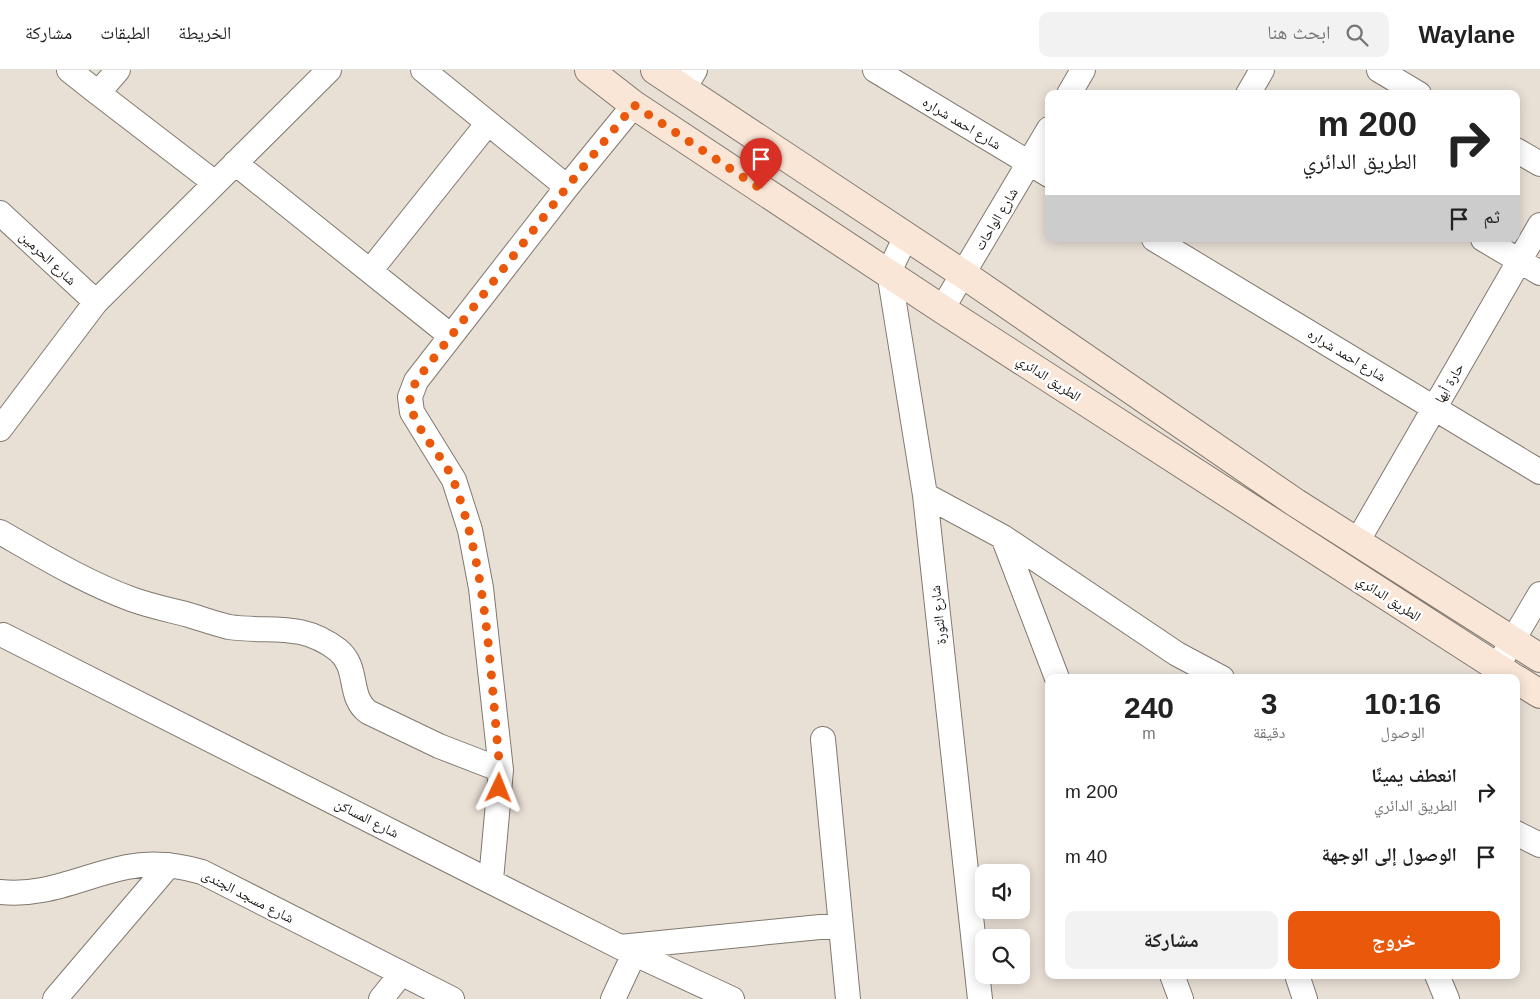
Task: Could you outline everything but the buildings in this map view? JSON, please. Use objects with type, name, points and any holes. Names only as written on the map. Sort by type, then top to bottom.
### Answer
[{"type":"street","points":[[69,70],[215,183]]},
{"type":"street","points":[[98,94],[118,70]]},
{"type":"street","points":[[4,413],[96,302],[329,70]]},
{"type":"street","points":[[423,70],[567,187]]},
{"type":"street","name":"الطريق الدائري","points":[[589,70],[634,105],[942,308],[1509,674]]},
{"type":"street","points":[[655,70],[689,80],[906,236],[1296,503],[1540,658]]},
{"type":"street","name":"شارع احمد شراره","points":[[875,70],[1045,173]]},
{"type":"street","points":[[1071,90],[1083,70]]},
{"type":"street","points":[[1250,90],[1262,70]]},
{"type":"street","points":[[1379,70],[1413,90]]},
{"type":"street","points":[[491,880],[500,770],[481,588],[470,530],[454,480],[412,412],[410,397],[416,381],[567,187],[634,105]]},
{"type":"street","points":[[370,271],[488,123]]},
{"type":"street","name":"شارع الواحات","points":[[942,308],[1045,135]]},
{"type":"street","points":[[1520,152],[1540,164]]},
{"type":"street","points":[[235,163],[451,336]]},
{"type":"street","name":"شارع الحرمين","points":[[0,213],[96,302]]},
{"type":"street","name":"حارة أبها","points":[[1357,542],[1540,225]]},
{"type":"street","points":[[889,272],[906,236]]},
{"type":"street","name":"شارع احمد شراره","points":[[1163,242],[1540,472]]},
{"type":"street","points":[[1488,242],[1540,272]]},
{"type":"street","name":"شارع الثورة","points":[[889,272],[924,495],[980,999]]},
{"type":"street","points":[[924,495],[1003,537],[1177,654],[1214,674]]},
{"type":"street","points":[[1279,527],[1296,503]]},
{"type":"street","points":[[0,532],[64,569],[131,599],[229,626],[297,630],[313,636],[338,651],[351,665],[357,700],[360,706],[368,712],[439,746],[500,770]]},
{"type":"street","points":[[1003,537],[1055,674]]},
{"type":"street","points":[[1509,674],[1512,641],[1540,594]]},
{"type":"street","name":"شارع المساكن","points":[[3,636],[491,880],[627,951],[732,999]]},
{"type":"street","points":[[1177,654],[1184,674]]},
{"type":"street","name":"الطريق الدائري","points":[[1520,681],[1540,694]]},
{"type":"street","points":[[824,739],[848,999]]},
{"type":"street","points":[[1520,835],[1540,845]]},
{"type":"street","points":[[55,999],[169,865]]},
{"type":"street","name":"شارع مسجد الجندى","points":[[0,892],[37,893],[128,867],[169,865],[202,872],[452,999]]},
{"type":"street","points":[[613,999],[627,951],[840,925]]},
{"type":"street","points":[[381,999],[401,974]]},
{"type":"street","points":[[1174,979],[1181,999]]},
{"type":"street","points":[[1298,979],[1306,999]]},
{"type":"street","points":[[1439,979],[1447,999]]},
{"type":"route","points":[[499,788],[500,770],[481,588],[470,530],[454,480],[412,412],[410,397],[416,381],[567,187],[634,105],[761,189]]}]
